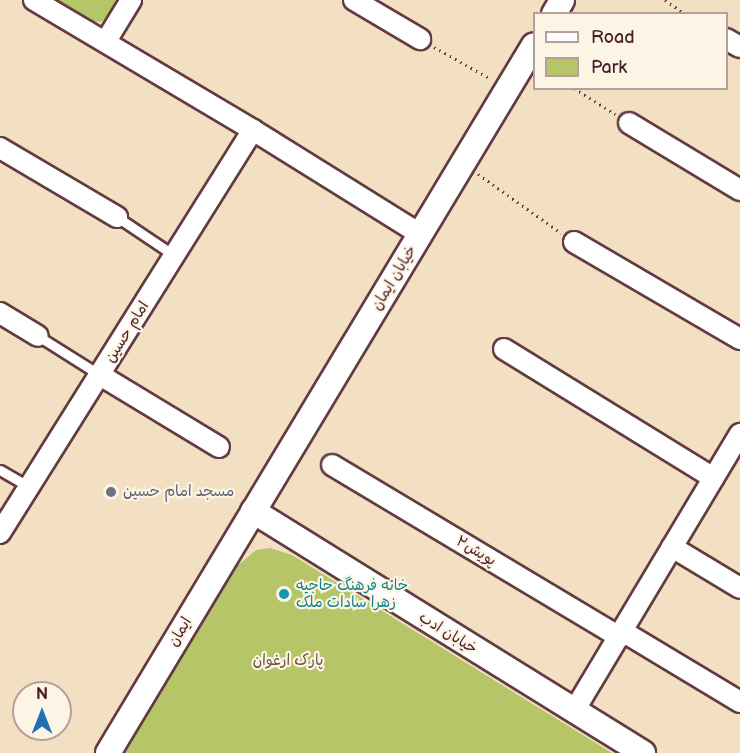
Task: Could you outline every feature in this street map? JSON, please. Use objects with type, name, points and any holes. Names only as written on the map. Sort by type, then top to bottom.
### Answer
[{"type":"street","points":[[34,0],[253,130],[420,234]]},
{"type":"street","points":[[106,41],[131,0]]},
{"type":"street","points":[[354,0],[420,39]]},
{"type":"street","name":"خیابان ایمان","points":[[253,511],[533,47]]},
{"type":"street","points":[[629,123],[740,190]]},
{"type":"street","name":"امام حسین","points":[[0,533],[253,130]]},
{"type":"street","points":[[0,148],[117,217]]},
{"type":"street","points":[[574,242],[740,339]]},
{"type":"street","points":[[0,313],[38,336]]},
{"type":"street","points":[[504,349],[714,478]]},
{"type":"street","points":[[100,375],[219,447]]},
{"type":"street","points":[[574,711],[740,434]]},
{"type":"street","name":"پویش۲","points":[[332,465],[740,702]]},
{"type":"street","name":"خیابان ادب","points":[[253,511],[643,753]]},
{"type":"street","name":"ایمان","points":[[108,753],[253,511]]},
{"type":"street","points":[[672,547],[740,588]]},
{"type":"lane","points":[[117,217],[175,256]]},
{"type":"lane","points":[[38,336],[100,375]]},
{"type":"lane","points":[[0,471],[30,487]]},
{"type":"path","points":[[664,0],[682,12]]},
{"type":"path","points":[[420,39],[508,89]]},
{"type":"path","points":[[577,90],[629,123]]},
{"type":"path","points":[[463,164],[574,242]]},
{"type":"green space","points":[[55,0],[119,0],[110,15],[101,22],[90,21]]},
{"type":"green space","name":"پارک ارغوان","points":[[270,548],[292,555],[612,753],[125,753],[236,567],[256,550]]},
{"type":"place","name":"مسجد امام حسین","points":[[111,492]]},
{"type":"place","name":"خانه فرهنگ حاجیه زهرا سادات ملک","points":[[284,594]]}]
